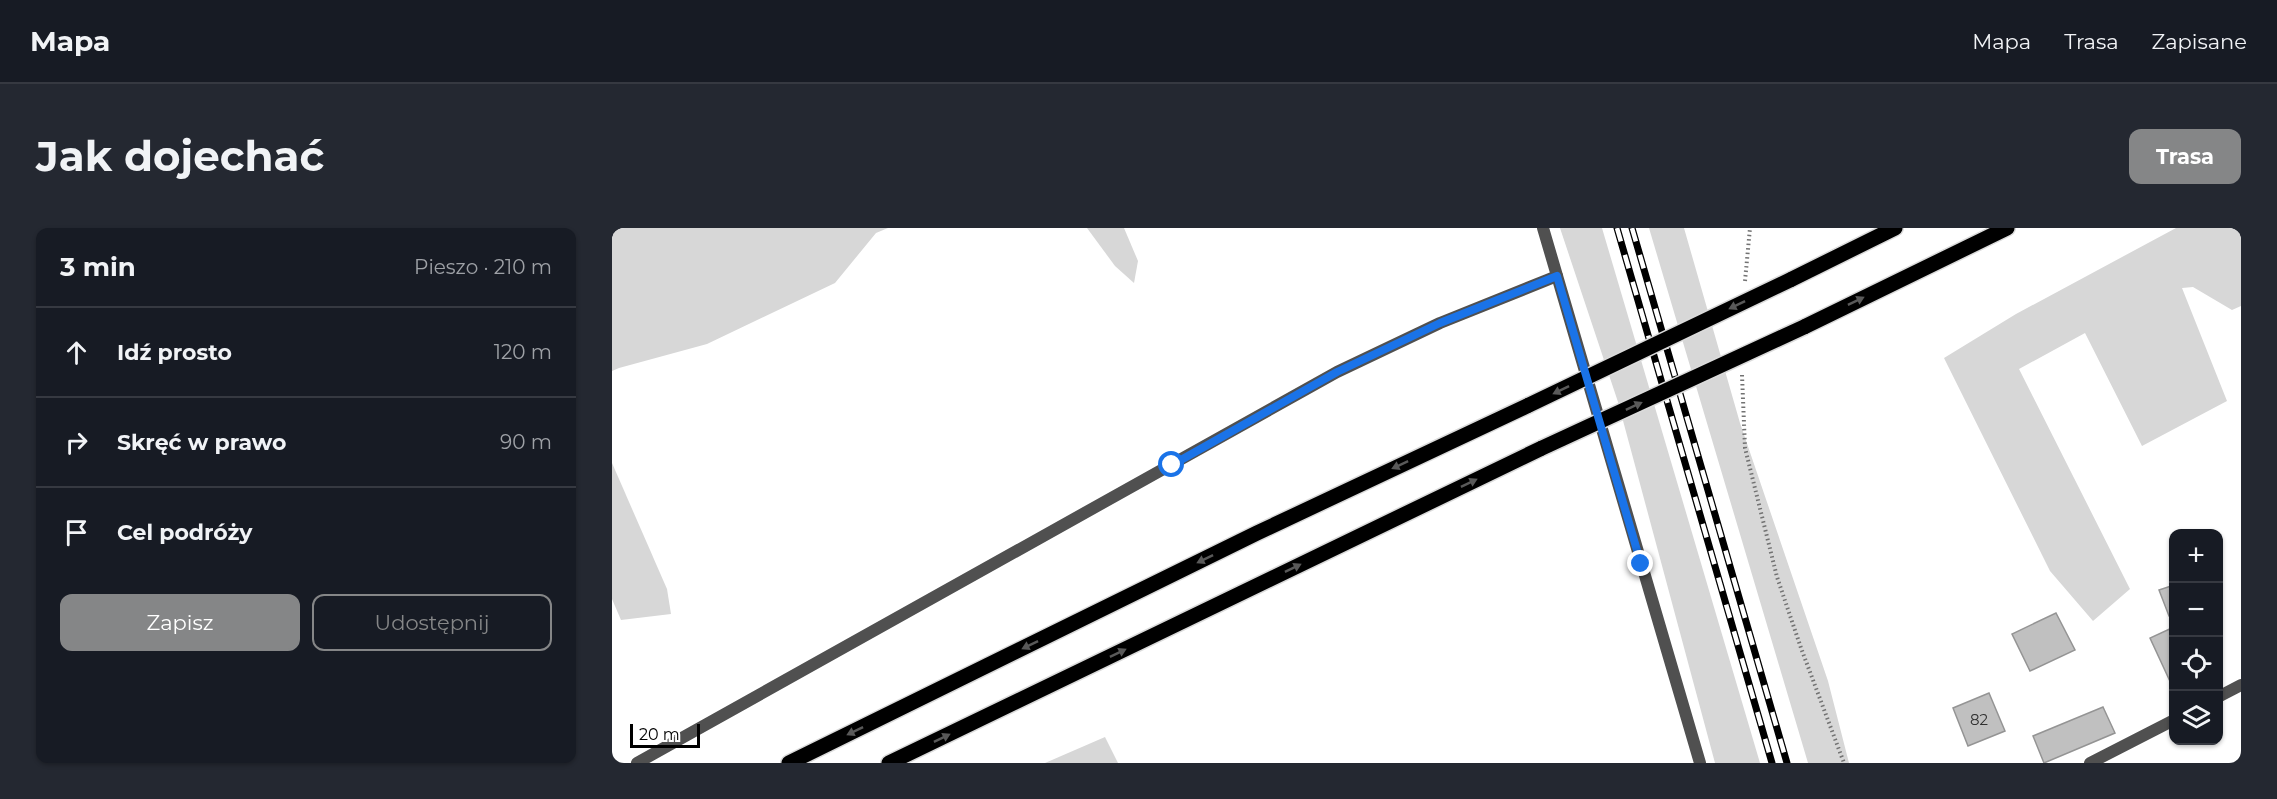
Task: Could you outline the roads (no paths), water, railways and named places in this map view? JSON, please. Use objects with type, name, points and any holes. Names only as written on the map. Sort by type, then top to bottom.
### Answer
[{"type":"main road","points":[[789,763],[1257,533],[1529,405],[1895,228]]},
{"type":"main road","points":[[889,763],[1542,448],[1804,327],[2007,228]]},
{"type":"street","points":[[1543,228],[1700,763]]},
{"type":"street","points":[[637,763],[1337,372],[1440,323],[1557,276]]},
{"type":"street","points":[[2223,695],[2241,686]]},
{"type":"street","points":[[2090,763],[2169,723]]},
{"type":"railway","points":[[1617,228],[1772,763]]},
{"type":"railway","points":[[1632,228],[1787,763]]}]
